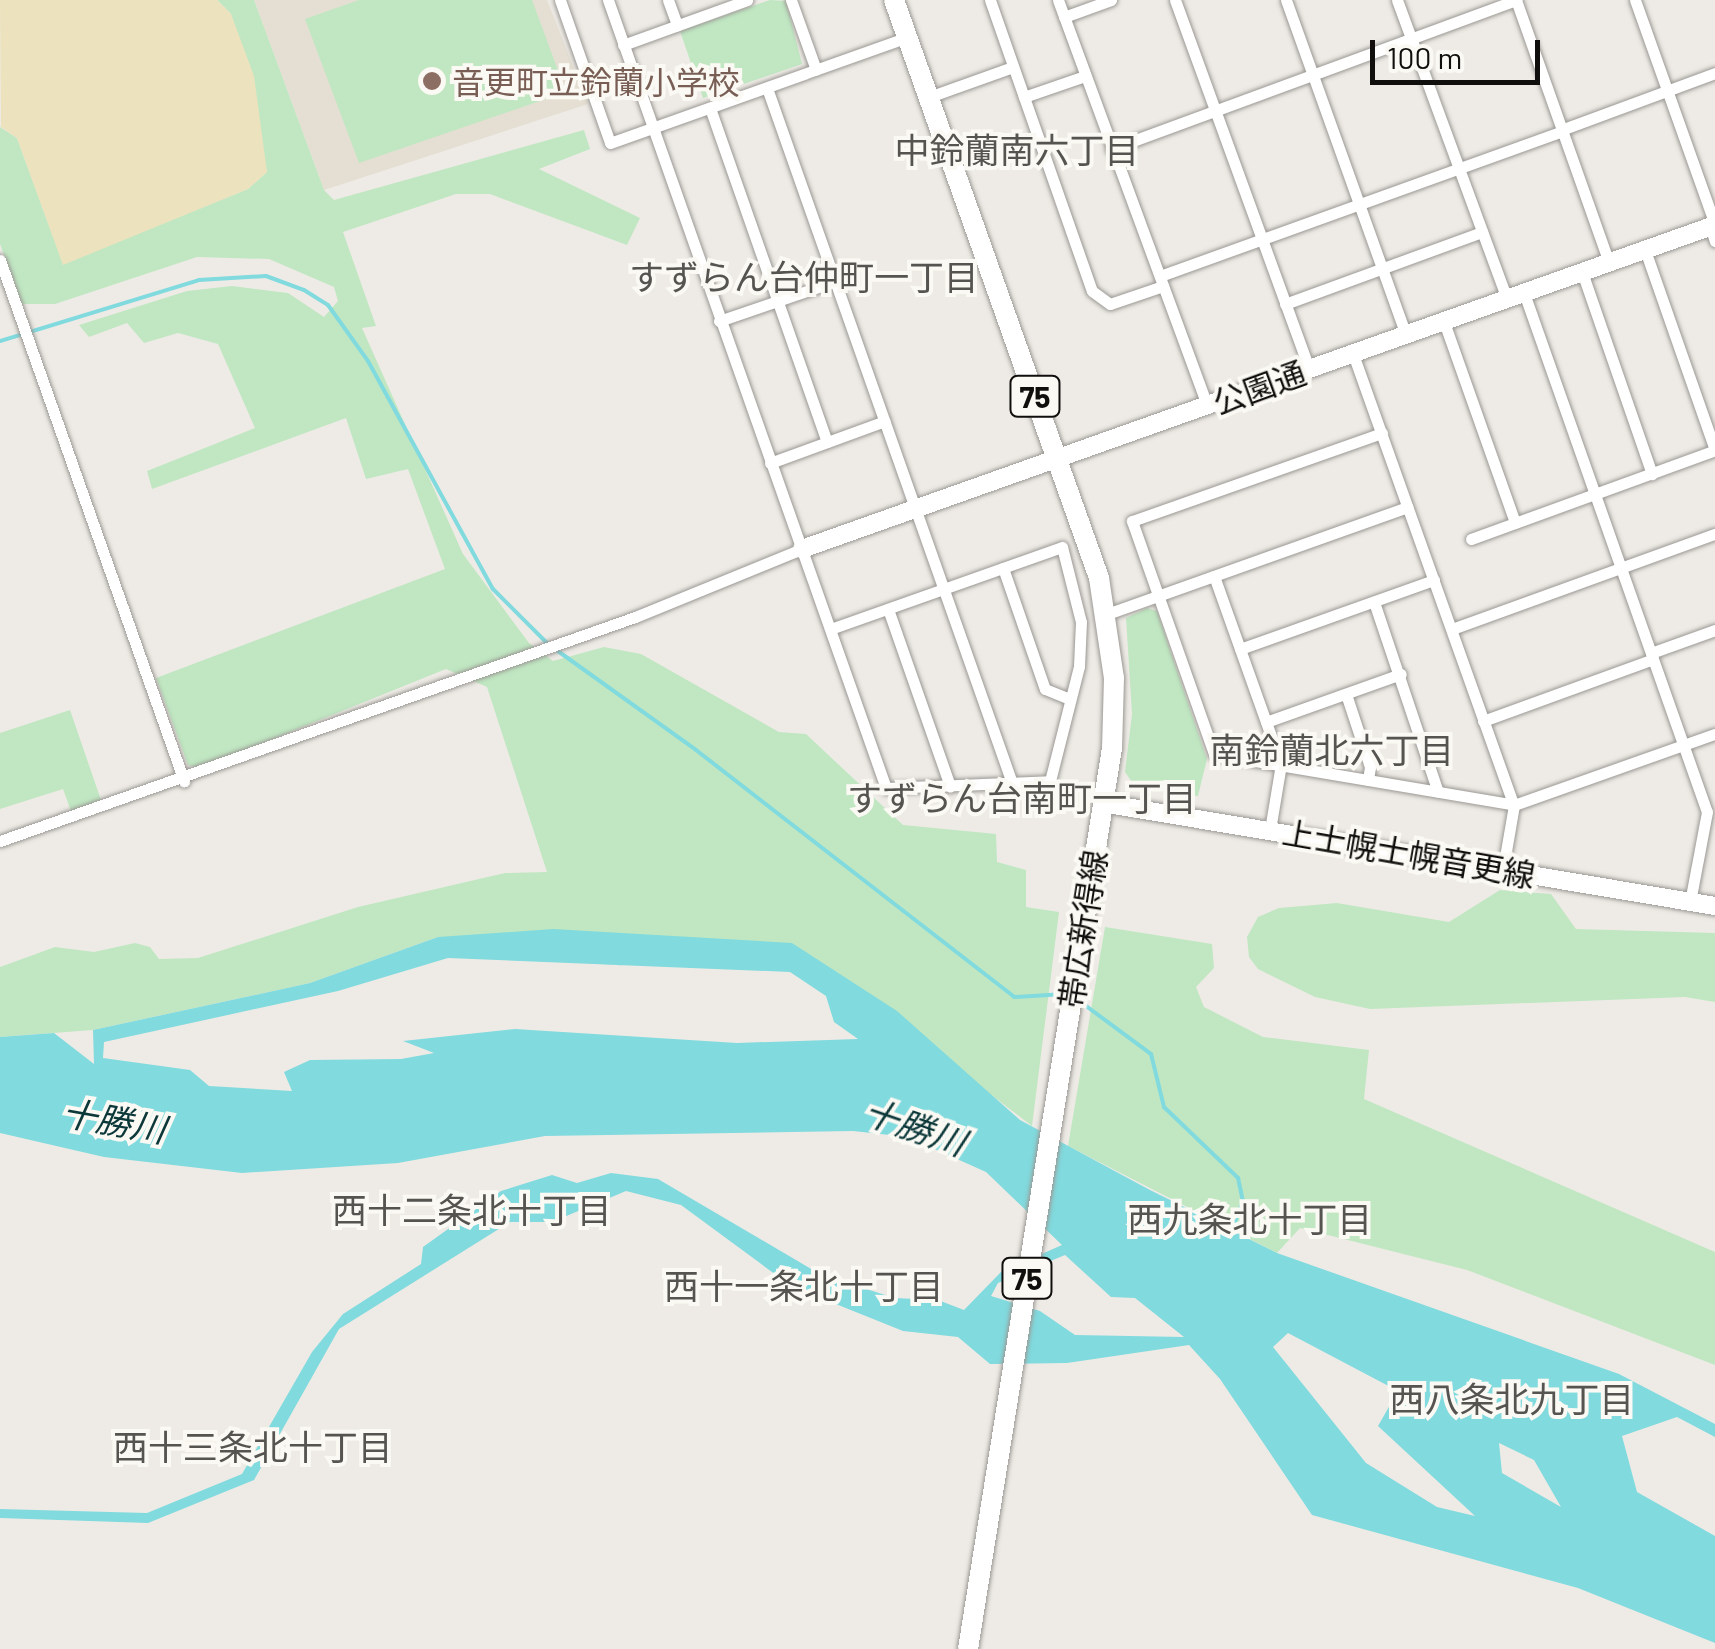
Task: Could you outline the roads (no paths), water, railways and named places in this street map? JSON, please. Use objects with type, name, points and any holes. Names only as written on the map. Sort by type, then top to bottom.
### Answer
[{"type":"main road","name":"帯広新得線","points":[[894,0],[1107,614],[1114,678],[1102,803],[968,1649]]},
{"type":"street","points":[[560,0],[610,143],[907,37]]},
{"type":"street","points":[[608,0],[886,788],[1050,780],[1070,699],[1081,622],[1062,547],[831,629]]},
{"type":"street","points":[[668,0],[677,24]]},
{"type":"street","points":[[623,44],[747,0]]},
{"type":"street","points":[[792,0],[816,70]]},
{"type":"street","points":[[990,0],[1099,300],[1110,304],[1262,239],[1715,73]]},
{"type":"street","points":[[1058,0],[1207,406]]},
{"type":"street","points":[[1064,17],[1111,0]]},
{"type":"street","points":[[1174,0],[1309,370]]},
{"type":"street","points":[[1286,0],[1406,335]]},
{"type":"street","points":[[1398,0],[1482,232],[1515,296],[1594,494],[1711,812],[1690,902]]},
{"type":"street","points":[[1111,149],[1516,0],[1609,263]]},
{"type":"street","points":[[1634,0],[1714,229]]},
{"type":"street","points":[[928,97],[1013,67]]},
{"type":"street","points":[[1024,97],[1085,76]]},
{"type":"street","points":[[767,88],[1012,783]]},
{"type":"street","points":[[710,108],[827,442]]},
{"type":"street","name":"公園通","points":[[802,549],[1582,272],[1714,229]]},
{"type":"street","points":[[1285,304],[1482,232]]},
{"type":"street","points":[[1471,539],[1715,450],[1645,250]]},
{"type":"street","points":[[0,260],[184,781]]},
{"type":"street","points":[[1582,272],[1652,474]]},
{"type":"street","points":[[720,321],[836,281]]},
{"type":"street","points":[[1444,322],[1516,523]]},
{"type":"street","points":[[1353,354],[1514,805],[1502,869]]},
{"type":"street","points":[[770,463],[885,422]]},
{"type":"street","points":[[1382,433],[1132,522],[1214,754],[1514,805],[1715,734]]},
{"type":"street","points":[[1107,614],[1408,507]]},
{"type":"street","points":[[1452,629],[1715,534]]},
{"type":"street","points":[[0,841],[184,781],[802,549]]},
{"type":"street","points":[[1003,568],[1045,689],[1070,699]]},
{"type":"street","points":[[1214,576],[1280,764],[1270,830]]},
{"type":"street","points":[[1240,649],[1434,580]]},
{"type":"street","points":[[1374,602],[1438,792]]},
{"type":"street","points":[[888,609],[950,786]]},
{"type":"street","points":[[1483,721],[1715,630]]},
{"type":"street","points":[[1266,722],[1401,674]]},
{"type":"street","points":[[1346,694],[1370,767],[1368,780]]},
{"type":"street","name":"上士幌士幌音更線","points":[[1102,803],[1715,906]]},
{"type":"water","name":"十勝川","points":[[553,929],[792,943],[897,1011],[1020,1120],[1150,1190],[1277,1253],[1619,1374],[1715,1424],[1715,1437],[1677,1417],[1622,1436],[1637,1492],[1715,1536],[1715,1643],[1578,1588],[1312,1515],[1220,1379],[1189,1345],[1067,1363],[990,1364],[958,1337],[903,1331],[791,1286],[681,1205],[626,1191],[552,1222],[510,1222],[339,1329],[254,1480],[148,1523],[0,1518],[0,1509],[147,1513],[242,1474],[312,1352],[343,1314],[421,1264],[423,1247],[501,1191],[552,1175],[577,1183],[611,1173],[658,1179],[818,1273],[894,1298],[938,1300],[964,1310],[1001,1272],[1062,1245],[986,1172],[908,1137],[853,1131],[545,1136],[398,1163],[242,1173],[104,1157],[0,1133],[0,1037],[54,1033],[94,1064],[93,1030],[310,983],[438,937]],"holes":[[[448,958],[790,972],[826,996],[834,1022],[858,1039],[737,1043],[515,1029],[403,1041],[434,1053],[401,1059],[310,1060],[284,1072],[292,1091],[209,1086],[190,1070],[103,1058],[104,1042],[338,991]],[[1065,1255],[1111,1297],[1135,1298],[1184,1337],[1075,1335],[1040,1311],[991,1296],[998,1283]],[[1288,1333],[1398,1391],[1378,1426],[1475,1516],[1437,1507],[1366,1463],[1273,1347]],[[1499,1443],[1534,1460],[1561,1507],[1502,1473]]]},
{"type":"waterway","points":[[0,341],[199,280],[266,276],[304,290],[328,305],[368,361],[493,589],[547,643]]},
{"type":"waterway","points":[[555,649],[696,750],[1014,997],[1065,994]]},
{"type":"waterway","points":[[1078,1000],[1151,1054],[1164,1107],[1238,1178],[1243,1201],[1230,1235]]},
{"type":"place","name":"音更町立鈴蘭小学校","points":[[432,81]]},
{"type":"district","name":"中鈴蘭南六丁目","points":[[1017,149]]},
{"type":"district","name":"すずらん台仲町一丁目","points":[[804,276]]},
{"type":"district","name":"南鈴蘭北六丁目","points":[[1332,749]]},
{"type":"district","name":"すずらん台南町一丁目","points":[[1022,797]]},
{"type":"district","name":"西十二条北十丁目","points":[[472,1209]]},
{"type":"district","name":"西九条北十丁目","points":[[1250,1218]]},
{"type":"district","name":"西十一条北十丁目","points":[[804,1285]]},
{"type":"district","name":"西八条北九丁目","points":[[1512,1398]]},
{"type":"district","name":"西十三条北十丁目","points":[[253,1446]]}]
